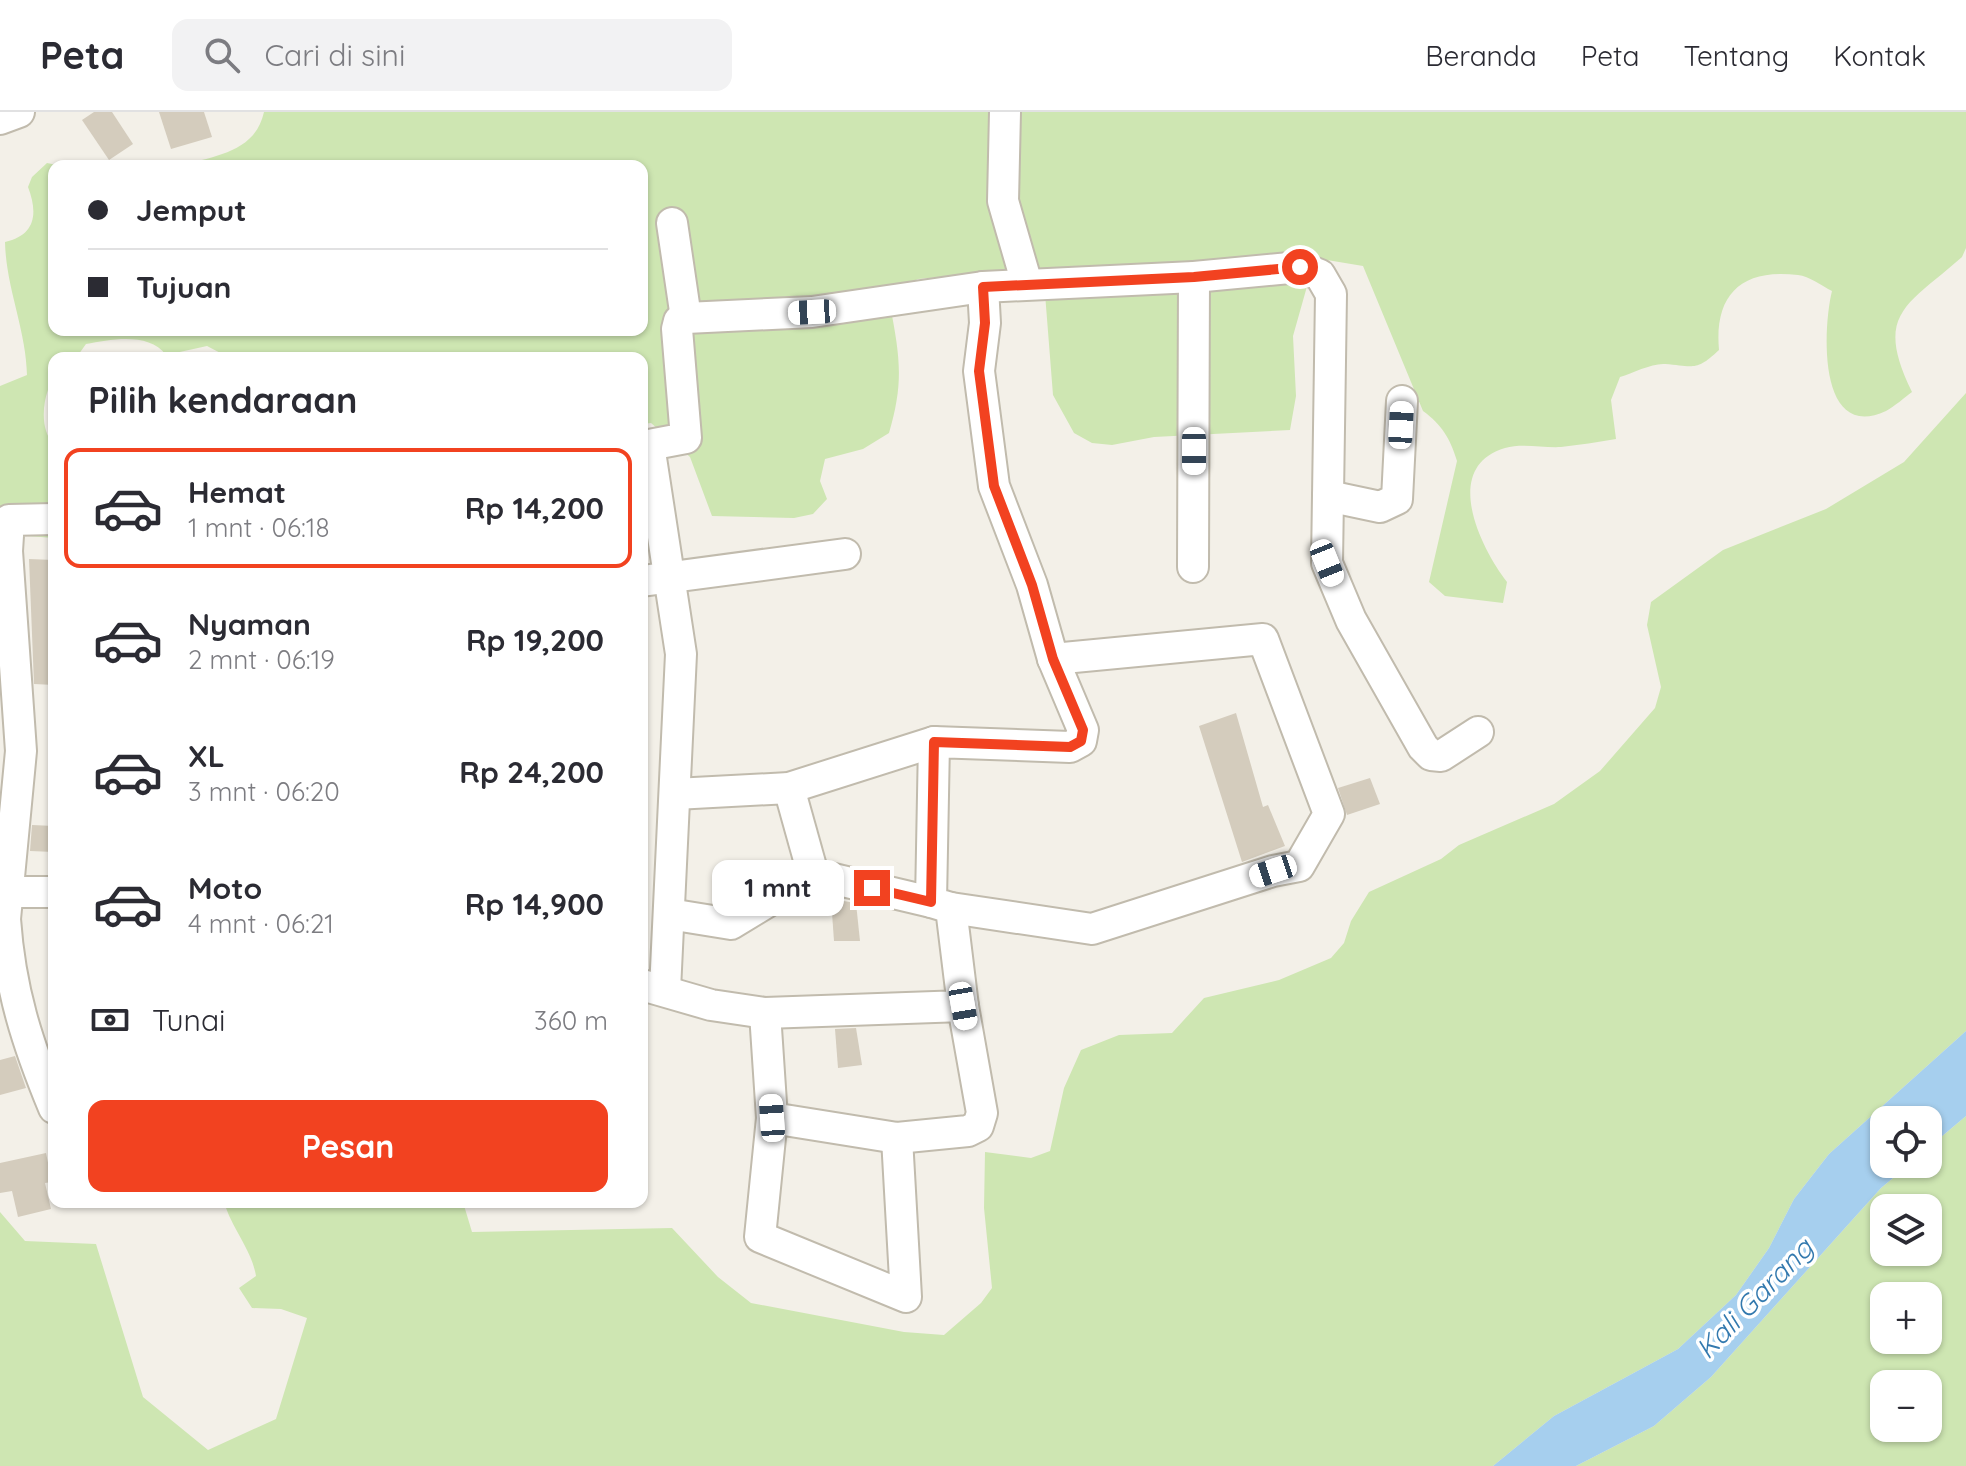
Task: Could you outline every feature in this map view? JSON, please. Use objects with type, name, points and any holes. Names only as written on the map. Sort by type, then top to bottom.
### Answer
[{"type":"street","points":[[0,119],[19,112]]},
{"type":"street","points":[[1005,112],[1003,201],[1027,284]]},
{"type":"street","points":[[672,223],[686,318]]},
{"type":"street","points":[[648,445],[686,438],[677,329],[679,321],[686,318],[812,312],[983,287],[1194,277],[1300,267],[1320,275],[1331,294],[1327,563],[1351,620],[1423,747],[1431,755],[1441,756],[1478,732]]},
{"type":"street","points":[[1193,567],[1194,277]]},
{"type":"street","points":[[675,794],[789,788],[934,742],[1070,747],[1081,741],[1083,730],[1053,659],[1032,585],[1004,521],[988,460],[979,371],[985,323],[983,287]]},
{"type":"street","points":[[1328,496],[1380,507],[1397,499],[1402,401]]},
{"type":"street","points":[[648,472],[656,579],[681,654],[669,914],[654,987],[711,1005],[765,1013],[963,1006]]},
{"type":"street","points":[[48,519],[9,520],[3,551],[21,751],[10,892],[5,919],[14,997],[30,1051],[48,1094]]},
{"type":"street","points":[[656,579],[845,554]]},
{"type":"street","points":[[669,914],[731,924],[813,874],[941,905],[1092,929],[1273,871],[1299,866],[1329,814],[1263,639],[1053,659]]},
{"type":"street","points":[[772,1118],[897,1138],[968,1131],[978,1126],[982,1113],[941,905],[934,742]]},
{"type":"street","points":[[789,788],[813,874]]},
{"type":"street","points":[[10,892],[48,892]]},
{"type":"street","points":[[765,1013],[772,1118],[760,1237],[906,1297],[897,1138]]},
{"type":"green space","points":[[264,112],[1966,112],[1966,248],[1962,257],[1912,300],[1902,313],[1896,327],[1896,344],[1912,392],[1886,411],[1864,417],[1847,411],[1836,397],[1827,353],[1832,291],[1802,276],[1778,274],[1761,276],[1735,289],[1721,314],[1719,350],[1705,362],[1694,366],[1654,365],[1620,377],[1611,400],[1616,439],[1561,447],[1505,448],[1486,458],[1475,472],[1470,490],[1472,509],[1486,549],[1507,582],[1503,603],[1445,596],[1429,582],[1457,461],[1440,427],[1423,411],[1363,266],[1315,258],[1293,336],[1296,396],[1290,430],[1154,437],[1112,445],[1092,443],[1074,433],[1053,395],[1043,268],[918,279],[900,288],[890,305],[899,384],[889,433],[863,449],[825,459],[820,481],[827,499],[813,514],[794,518],[712,516],[690,457],[648,423],[648,352],[218,352],[207,346],[163,352],[150,343],[129,339],[86,344],[80,352],[48,352],[48,390],[44,411],[48,435],[48,538],[27,536],[0,525],[0,386],[27,375],[5,242],[15,239],[29,228],[33,206],[28,187],[32,177],[47,163],[48,336],[648,336],[648,160],[201,160],[231,151],[252,136]]},
{"type":"green space","points":[[1966,393],[1966,1031],[1882,1106],[1870,1106],[1870,1117],[1829,1154],[1794,1199],[1769,1248],[1736,1295],[1678,1349],[1554,1416],[1493,1466],[0,1466],[0,1212],[25,1241],[96,1244],[143,1397],[208,1450],[276,1419],[307,1318],[281,1309],[252,1308],[239,1288],[256,1276],[254,1266],[227,1208],[465,1208],[472,1232],[672,1228],[718,1277],[751,1303],[904,1332],[944,1335],[981,1303],[992,1288],[984,1208],[985,1152],[1031,1158],[1050,1151],[1064,1088],[1081,1050],[1119,1035],[1172,1033],[1204,998],[1279,980],[1331,958],[1344,943],[1351,921],[1369,892],[1441,859],[1459,845],[1554,804],[1600,771],[1655,708],[1661,687],[1647,625],[1651,602],[1723,550],[1826,509],[1904,462]]},
{"type":"green space","points":[[1966,1116],[1966,1466],[1576,1466],[1654,1426],[1711,1377],[1870,1200],[1870,1266],[1942,1266],[1942,1194],[1876,1194],[1893,1178],[1942,1178],[1942,1136]]},
{"type":"water","points":[[1966,1031],[1966,1116],[1942,1136],[1942,1106],[1882,1106]]},
{"type":"water","name":"Kali Garang","points":[[1870,1117],[1870,1178],[1893,1178],[1876,1194],[1870,1194],[1870,1200],[1711,1377],[1654,1426],[1576,1466],[1493,1466],[1554,1416],[1678,1349],[1736,1295],[1769,1248],[1794,1199],[1829,1154]]},
{"type":"building","points":[[94,112],[112,112],[133,144],[109,160],[82,120]]},
{"type":"building","points":[[159,112],[204,112],[212,137],[171,149]]},
{"type":"building","points":[[29,559],[48,560],[48,685],[34,684]]},
{"type":"building","points":[[1236,713],[1263,807],[1268,805],[1285,846],[1242,862],[1199,726]]},
{"type":"building","points":[[1370,778],[1380,804],[1347,815],[1338,788]]},
{"type":"building","points":[[32,825],[48,826],[48,852],[30,851]]},
{"type":"building","points":[[831,899],[856,903],[860,941],[834,941]]},
{"type":"building","points":[[856,1028],[862,1065],[838,1068],[835,1029]]},
{"type":"building","points":[[15,1056],[26,1088],[0,1095],[0,1060]]},
{"type":"building","points":[[46,1153],[48,1183],[45,1183],[48,1208],[51,1209],[18,1217],[12,1191],[0,1193],[0,1163]]},
{"type":"route","points":[[872,888],[931,902],[934,742],[1070,747],[1081,741],[1083,730],[1053,659],[1032,585],[1004,521],[988,460],[979,371],[985,323],[983,287],[1194,277],[1300,267]]}]
